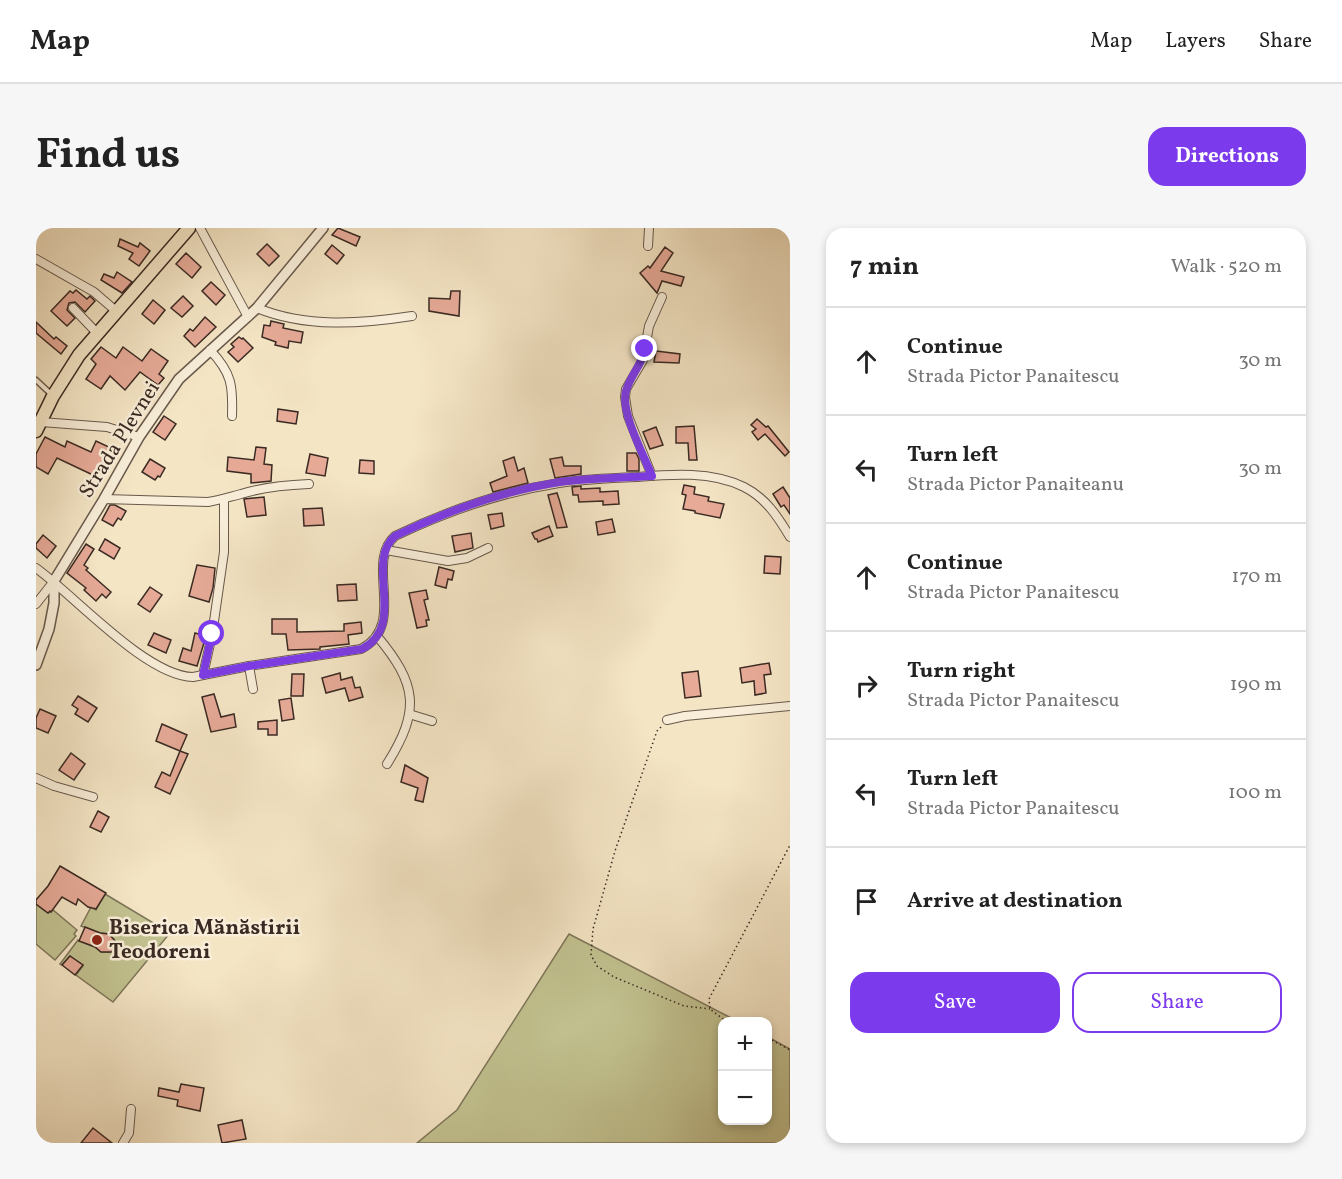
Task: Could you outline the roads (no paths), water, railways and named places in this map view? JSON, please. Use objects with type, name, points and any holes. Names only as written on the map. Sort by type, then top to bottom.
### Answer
[{"type":"main road","points":[[38,426],[69,369],[189,228]]},
{"type":"street","points":[[200,228],[248,317]]},
{"type":"street","name":"Strada Plevnei","points":[[36,604],[54,581],[139,437],[179,379],[248,317],[322,228]]},
{"type":"street","points":[[648,246],[650,228]]},
{"type":"street","points":[[36,259],[94,292],[116,311]]},
{"type":"street","points":[[652,476],[628,416],[625,397],[626,389],[643,360],[649,326],[662,297]]},
{"type":"street","points":[[73,308],[98,333]]},
{"type":"street","points":[[256,308],[292,318],[341,323],[362,323],[412,316]]},
{"type":"street","points":[[210,350],[230,375],[232,416]]},
{"type":"street","points":[[38,426],[107,427],[139,437]]},
{"type":"street","points":[[36,568],[54,581],[112,633],[158,666],[184,676],[203,675],[362,649],[372,644],[384,615],[384,565],[389,541],[404,532],[454,511],[502,495],[559,483],[697,475],[743,487],[756,495],[776,515],[790,537]]},
{"type":"street","points":[[104,499],[208,502],[287,485],[309,484]]},
{"type":"street","points":[[203,675],[212,634],[224,552],[224,500]]},
{"type":"street","points":[[386,550],[448,561],[467,558],[488,548]]},
{"type":"street","points":[[36,665],[49,629],[54,603],[54,581]]},
{"type":"street","points":[[377,636],[398,664],[408,683],[411,700],[409,714],[387,764]]},
{"type":"street","points":[[249,666],[253,689]]},
{"type":"street","points":[[667,720],[685,716],[790,706]]},
{"type":"street","points":[[409,714],[432,721]]},
{"type":"street","points":[[36,778],[54,786],[93,797]]},
{"type":"street","points":[[123,1143],[129,1133],[131,1109]]},
{"type":"lane","points":[[36,380],[53,396]]},
{"type":"place","name":"Biserica Mănăstirii Teodoreni","points":[[97,940]]}]
